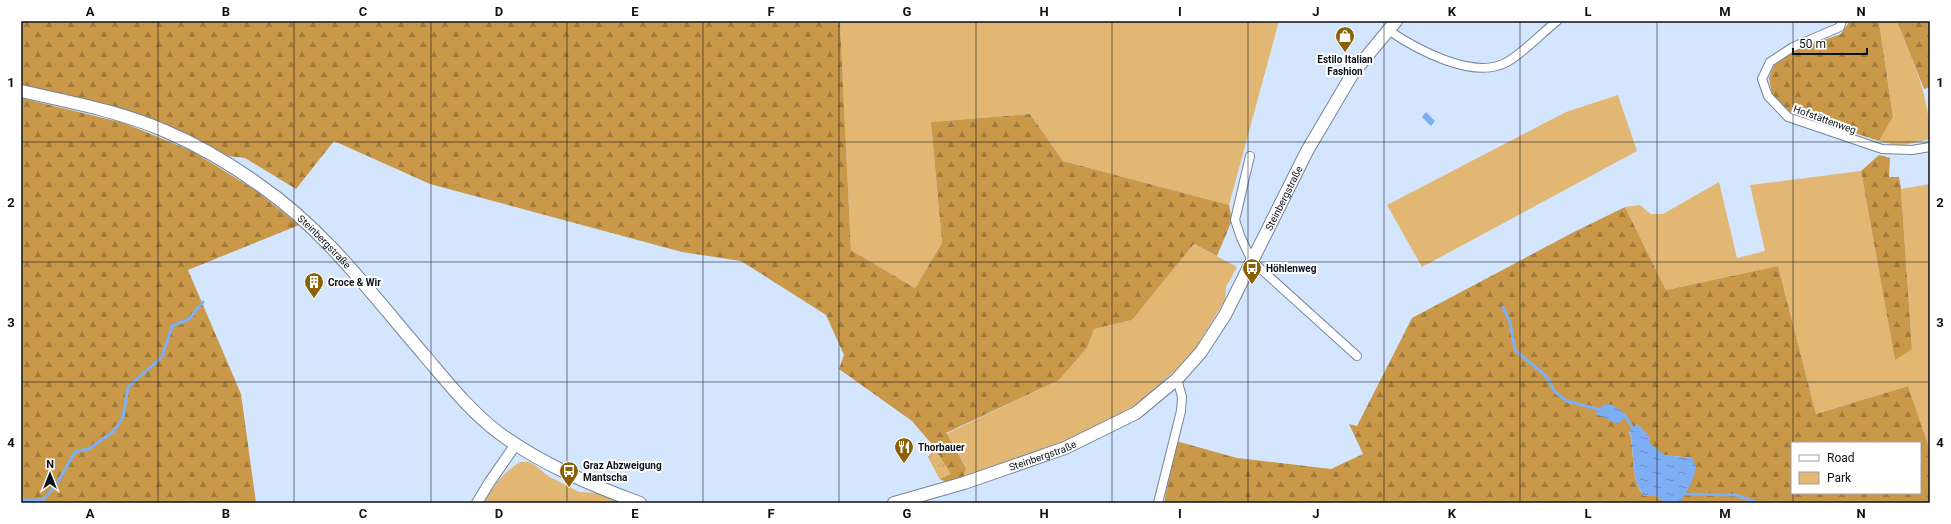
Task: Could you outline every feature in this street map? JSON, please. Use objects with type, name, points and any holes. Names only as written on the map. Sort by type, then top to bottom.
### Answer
[{"type":"main road","name":"Steinbergstraße","points":[[894,503],[964,482],[1065,448],[1136,413],[1176,379],[1201,352],[1225,316],[1319,130],[1353,73],[1396,21]]},
{"type":"main road","name":"Steinbergstraße","points":[[21,91],[118,114],[165,130],[213,155],[261,186],[296,214],[337,254],[462,399],[498,433],[575,477],[640,503]]},
{"type":"street","points":[[1388,30],[1408,43],[1434,55],[1469,66],[1489,68],[1507,62],[1557,21]]},
{"type":"street","name":"Hofstättenweg","points":[[1842,21],[1840,27],[1793,47],[1770,62],[1762,79],[1768,96],[1788,117],[1882,149],[1912,150],[1930,147]]},
{"type":"street","points":[[1250,156],[1235,220],[1241,238],[1252,261],[1357,356]]},
{"type":"street","points":[[1158,503],[1181,411],[1182,397],[1176,379]]},
{"type":"street","points":[[477,503],[489,482],[516,444]]},
{"type":"green space","points":[[21,21],[840,21],[851,250],[915,288],[942,243],[931,122],[1030,114],[1063,161],[1229,205],[1232,220],[1217,256],[1194,244],[1132,320],[1094,329],[1087,348],[1059,380],[946,433],[966,468],[964,476],[946,482],[940,479],[928,457],[936,449],[912,421],[839,369],[844,355],[826,315],[741,261],[682,252],[430,184],[334,141],[296,189],[245,158],[228,156],[184,133],[128,111],[21,86]]},
{"type":"green space","points":[[840,21],[1279,21],[1229,205],[1063,161],[1030,114],[931,122],[942,243],[915,288],[851,250]]},
{"type":"green space","points":[[1897,21],[1924,93],[1930,139],[1900,146],[1879,141],[1893,117],[1879,22]]},
{"type":"green space","points":[[1897,21],[1930,21],[1930,87],[1924,89]]},
{"type":"green space","points":[[1849,22],[1879,22],[1893,117],[1879,141],[1790,112],[1772,94],[1769,78],[1774,65],[1795,50],[1841,34]]},
{"type":"green space","points":[[1618,95],[1637,151],[1422,267],[1387,205],[1566,112]]},
{"type":"green space","points":[[21,98],[124,123],[192,151],[255,190],[299,225],[188,270],[241,394],[256,503],[21,503]]},
{"type":"green space","points":[[1879,155],[1890,158],[1889,177],[1899,177],[1901,189],[1912,349],[1895,360],[1861,171]]},
{"type":"green space","points":[[1861,171],[1895,359],[1912,349],[1901,189],[1930,184],[1930,450],[1908,386],[1816,414],[1778,266],[1666,290],[1625,207],[1640,205],[1651,214],[1663,214],[1719,182],[1737,258],[1765,251],[1750,185]]},
{"type":"green space","points":[[1625,207],[1666,290],[1778,266],[1816,414],[1908,386],[1930,450],[1930,503],[1679,503],[1692,458],[1664,455],[1629,431],[1636,481],[1639,489],[1644,496],[1656,496],[1666,503],[1164,503],[1176,441],[1237,458],[1331,469],[1363,454],[1349,424],[1357,426],[1412,318],[1572,233]]},
{"type":"green space","points":[[1194,244],[1237,267],[1226,287],[1225,300],[1191,356],[1140,402],[1118,415],[1070,439],[1033,454],[964,476],[966,467],[946,434],[1059,380],[1087,348],[1094,329],[1132,320]]},
{"type":"green space","points":[[936,450],[951,474],[940,479],[928,457]]},
{"type":"green space","points":[[520,462],[529,462],[548,476],[579,492],[598,493],[622,503],[483,503],[499,480]]},
{"type":"water","points":[[1426,112],[1435,121],[1431,126],[1422,117]]},
{"type":"water","points":[[1605,404],[1613,405],[1626,414],[1626,417],[1618,424],[1596,414],[1598,409]]},
{"type":"water","points":[[1638,424],[1649,436],[1650,443],[1664,455],[1692,458],[1695,463],[1692,481],[1680,503],[1666,503],[1656,496],[1644,496],[1639,489],[1636,481],[1629,430]]},
{"type":"waterway","points":[[21,502],[25,500],[43,500],[55,487],[75,452],[89,449],[114,431],[123,417],[128,387],[162,357],[172,326],[189,319],[203,302]]},
{"type":"waterway","points":[[1503,307],[1510,322],[1515,350],[1547,377],[1555,392],[1567,401],[1601,410]]},
{"type":"waterway","points":[[1623,416],[1626,417],[1634,430]]},
{"type":"waterway","points":[[1682,491],[1685,494],[1736,495],[1758,503]]},
{"type":"place","name":"Estilo Italian Fashion","points":[[1345,53]]},
{"type":"place","name":"Höhlenweg","points":[[1252,285]]},
{"type":"place","name":"Croce & Wir","points":[[314,299]]},
{"type":"place","name":"Thorbauer","points":[[904,464]]},
{"type":"place","name":"Graz Abzweigung Mantscha","points":[[569,488]]}]
